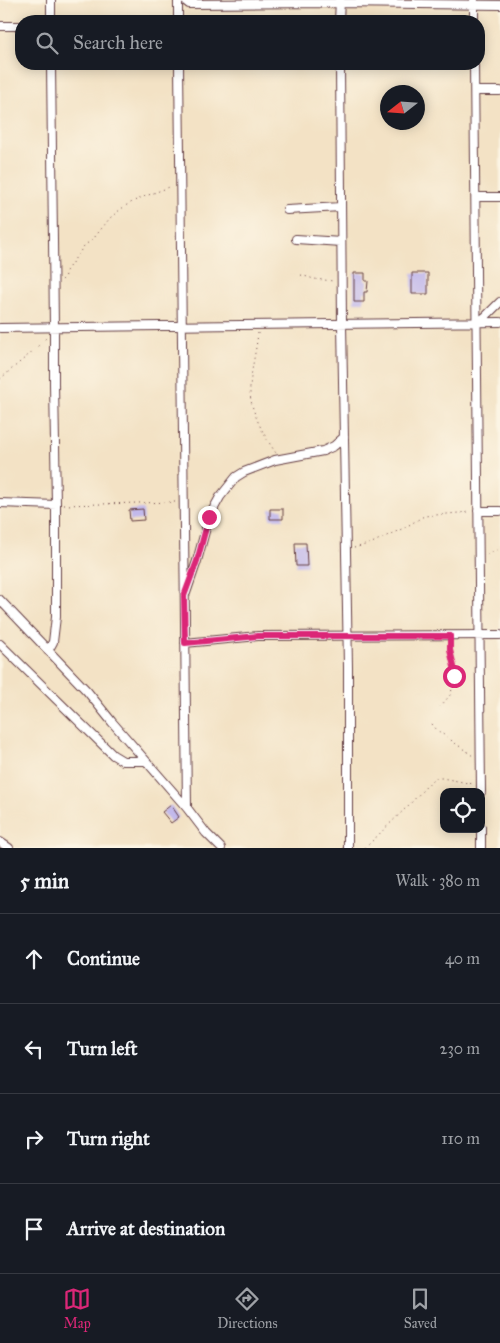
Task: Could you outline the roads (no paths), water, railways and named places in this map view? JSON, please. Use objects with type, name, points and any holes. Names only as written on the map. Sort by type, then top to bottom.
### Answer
[{"type":"street","points":[[51,0],[51,15]]},
{"type":"street","points":[[178,0],[178,15]]},
{"type":"street","points":[[184,0],[189,4],[340,2],[474,3],[500,5]]},
{"type":"street","points":[[339,15],[340,2]]},
{"type":"street","points":[[0,26],[15,26]]},
{"type":"street","points":[[48,651],[53,642],[56,617],[51,70]]},
{"type":"street","points":[[179,70],[187,808]]},
{"type":"street","points":[[340,70],[341,284],[348,636],[348,848]]},
{"type":"street","points":[[474,70],[481,788]]},
{"type":"street","points":[[475,91],[500,91]]},
{"type":"street","points":[[476,197],[500,197]]},
{"type":"street","points":[[288,210],[341,207]]},
{"type":"street","points":[[296,239],[341,242]]},
{"type":"street","points":[[477,323],[500,302]]},
{"type":"street","points":[[0,328],[54,329],[500,322]]},
{"type":"street","points":[[184,596],[197,561],[209,517],[227,486],[236,477],[244,472],[280,459],[323,451],[334,446],[344,437]]},
{"type":"street","points":[[0,503],[56,505]]},
{"type":"street","points":[[478,511],[500,510]]},
{"type":"street","points":[[0,600],[87,691],[206,833],[221,848]]},
{"type":"street","points":[[185,643],[258,636],[500,636]]},
{"type":"street","points":[[0,644],[113,755],[123,761],[145,761]]},
{"type":"street","points":[[481,833],[482,848]]},
{"type":"street","points":[[0,842],[9,848]]}]
